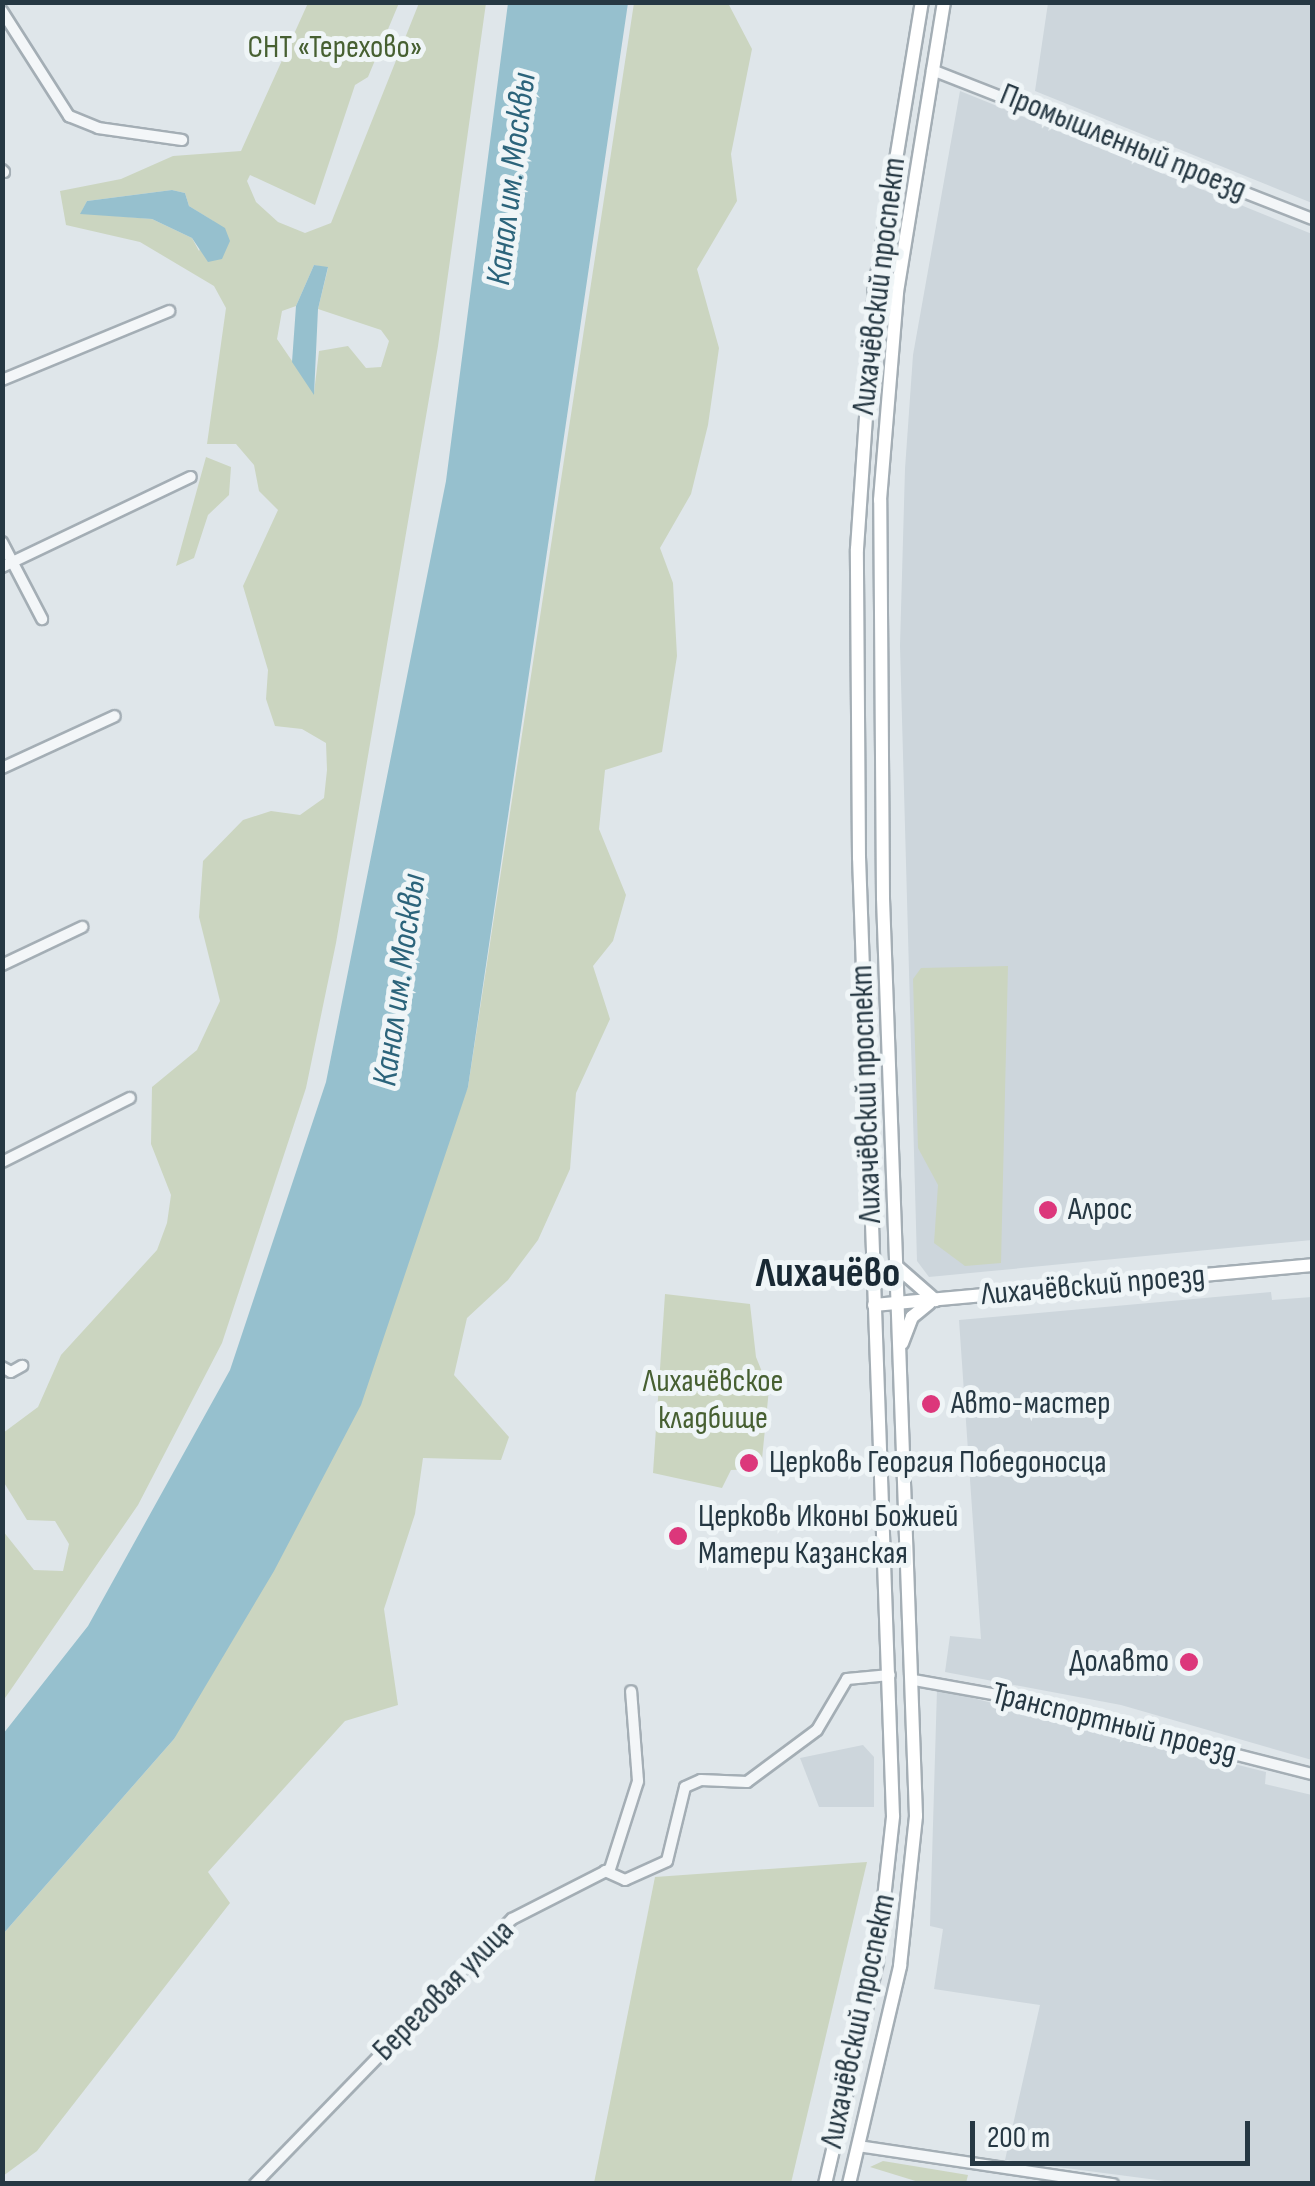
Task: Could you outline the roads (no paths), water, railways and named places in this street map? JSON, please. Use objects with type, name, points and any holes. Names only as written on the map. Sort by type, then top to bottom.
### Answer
[{"type":"main road","name":"Лихачёвский проспект","points":[[825,2184],[885,1914],[893,1816],[858,805],[858,499],[874,288],[922,2]]},
{"type":"main road","name":"Лихачёвский проспект","points":[[849,2184],[908,1917],[916,1816],[880,787],[880,500],[897,292],[944,2]]},
{"type":"main road","name":"Лихачёвский проезд","points":[[874,1305],[1312,1265]]},
{"type":"main road","points":[[896,1266],[936,1300],[912,1317],[899,1350]]},
{"type":"street","points":[[2,11],[69,116],[98,128],[182,140]]},
{"type":"street","name":"Промышленный проезд","points":[[932,70],[1312,220]]},
{"type":"street","points":[[2,380],[169,311]]},
{"type":"street","points":[[7,564],[191,477]]},
{"type":"street","points":[[2,542],[7,564],[42,619]]},
{"type":"street","points":[[2,768],[116,716]]},
{"type":"street","points":[[2,965],[82,927]]},
{"type":"street","points":[[2,1162],[130,1098]]},
{"type":"street","points":[[2,1367],[12,1372],[22,1366]]},
{"type":"street","points":[[632,1691],[638,1781],[605,1871],[625,1880],[667,1860],[685,1786],[701,1780],[748,1782],[817,1730],[847,1678],[890,1675]]},
{"type":"street","name":"Транспортный проезд","points":[[914,1680],[1014,1698],[1312,1774]]},
{"type":"street","name":"Береговая улица","points":[[255,2184],[512,1919],[605,1871]]},
{"type":"street","points":[[858,2146],[1113,2184]]},
{"type":"water","name":"Канал им. Москвы","points":[[508,3],[628,3],[468,1087],[361,1405],[274,1571],[174,1739],[3,1934],[3,1734],[88,1626],[230,1370],[326,1082],[446,481]]},
{"type":"water","points":[[172,190],[185,193],[189,206],[225,228],[230,241],[222,259],[208,262],[192,238],[152,219],[80,214],[87,201]]},
{"type":"water","points":[[314,265],[328,267],[318,309],[314,395],[292,362],[296,306]]},
{"type":"place","name":"Алрос","points":[[1048,1210]]},
{"type":"place","name":"Авто-мастер","points":[[931,1404]]},
{"type":"place","name":"Церковь Георгия Победоносца","points":[[749,1463]]},
{"type":"place","name":"Церковь Иконы Божией Матери Казанская","points":[[678,1536]]},
{"type":"place","name":"Долавто","points":[[1189,1662]]},
{"type":"district","name":"Лихачёво","points":[[828,1274]]},
{"type":"park label","name":"СНТ «Терехово»","points":[[335,48]]},
{"type":"park label","name":"Лихачёвское кладбище","points":[[713,1402]]}]
